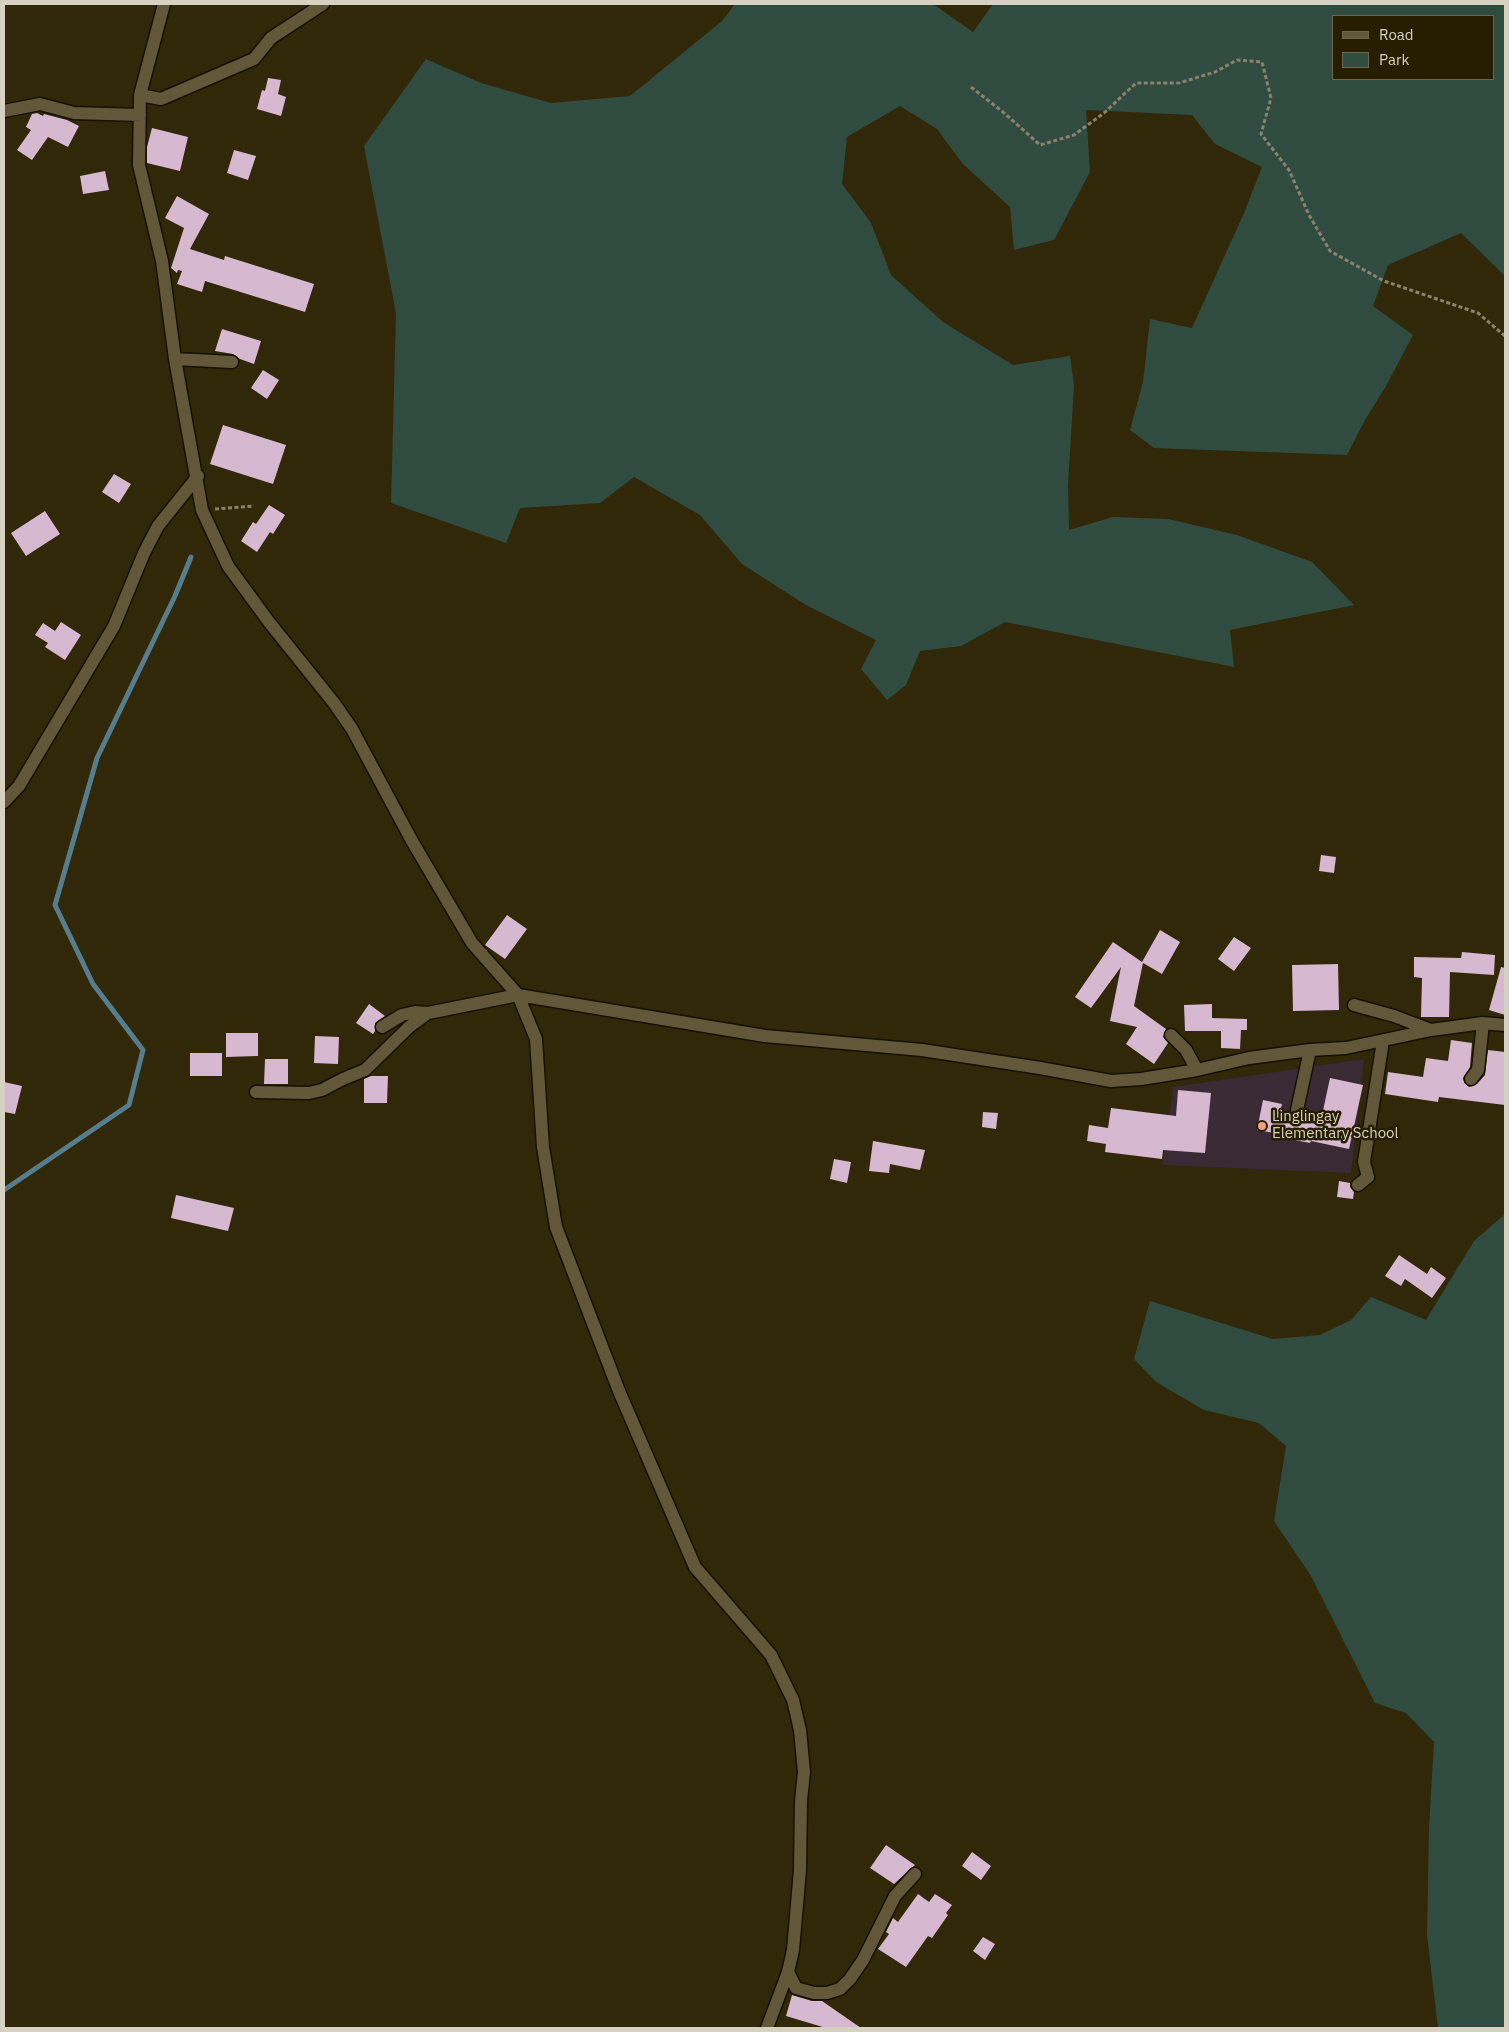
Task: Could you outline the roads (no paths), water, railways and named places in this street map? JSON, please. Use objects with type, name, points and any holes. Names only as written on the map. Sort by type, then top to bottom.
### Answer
[{"type":"street","points":[[164,4],[140,95],[140,165],[162,261],[175,359],[198,476],[202,510],[228,566],[352,729],[412,841],[472,943],[518,994],[536,1039],[544,1147],[556,1227],[619,1391],[695,1567],[771,1655],[793,1700],[800,1730],[804,1772],[801,1801],[800,1870],[788,1972],[767,2028]]},
{"type":"street","points":[[140,95],[161,99],[254,59],[271,38],[322,4]]},
{"type":"street","points":[[4,111],[40,104],[74,113],[140,115]]},
{"type":"street","points":[[175,359],[232,362]]},
{"type":"street","points":[[4,802],[19,786],[114,626],[144,553],[158,526],[198,476]]},
{"type":"street","points":[[382,1027],[402,1015],[415,1012],[428,1013],[518,994],[765,1036],[922,1050],[1111,1081],[1141,1079],[1197,1070],[1249,1058],[1310,1050],[1346,1048],[1432,1030],[1483,1023],[1505,1025]]},
{"type":"street","points":[[1354,1005],[1394,1016],[1432,1030]]},
{"type":"street","points":[[256,1092],[309,1093],[322,1090],[366,1070],[410,1027],[428,1013]]},
{"type":"street","points":[[1471,1079],[1478,1070],[1483,1023]]},
{"type":"street","points":[[1171,1035],[1186,1050],[1197,1070]]},
{"type":"street","points":[[1358,1185],[1368,1177],[1364,1162],[1383,1041]]},
{"type":"street","points":[[1296,1110],[1310,1050]]},
{"type":"street","points":[[788,1972],[796,1988],[814,1993],[827,1993],[840,1989],[850,1979],[863,1960],[895,1896],[915,1874]]},
{"type":"waterway","points":[[4,1190],[129,1105],[143,1050],[93,984],[55,905],[97,758],[175,596],[191,557]]},
{"type":"place","name":"Linglingay Elementary School","points":[[1262,1126]]}]
